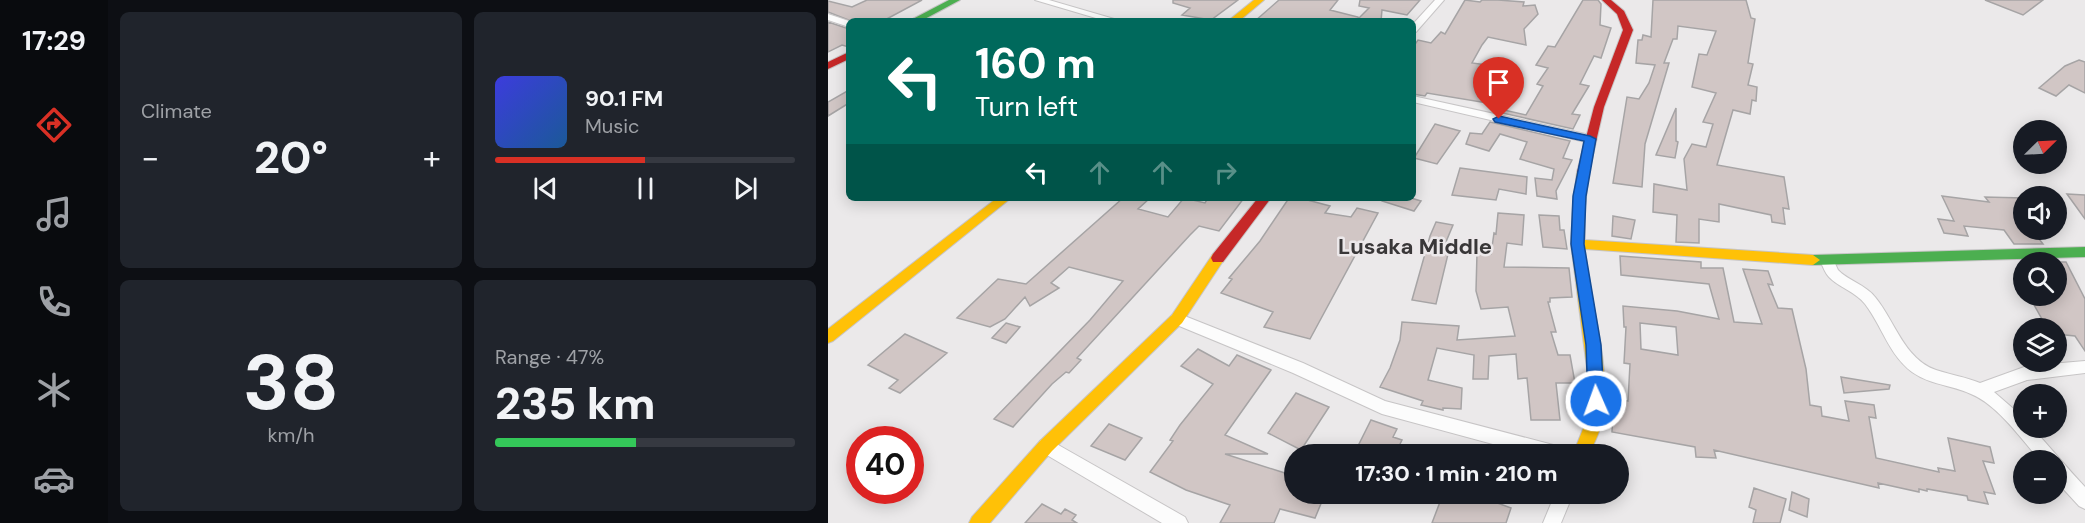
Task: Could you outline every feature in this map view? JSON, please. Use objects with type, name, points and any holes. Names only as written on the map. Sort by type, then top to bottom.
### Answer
[{"type":"street","points":[[920,18],[956,0]]},
{"type":"street","points":[[1039,0],[1060,2],[1107,18]]},
{"type":"street","points":[[1237,18],[1260,0]]},
{"type":"street","points":[[1416,27],[1440,0]]},
{"type":"street","points":[[1585,444],[1594,422],[1596,390],[1593,345],[1578,244],[1579,196],[1590,139],[1604,88],[1628,30],[1622,13],[1606,0]]},
{"type":"street","points":[[828,16],[846,23]]},
{"type":"street","points":[[828,66],[846,57]]},
{"type":"street","points":[[1416,100],[1590,139]]},
{"type":"street","points":[[828,337],[1001,201]]},
{"type":"street","points":[[978,523],[1046,446],[1177,319],[1212,266],[1263,201]]},
{"type":"street","points":[[1578,244],[1827,261],[1841,258],[2085,252]]},
{"type":"street","points":[[1827,261],[1834,274],[1851,284],[1870,300],[1892,338],[1912,362],[1932,376],[1957,381],[1980,390],[2011,415],[2041,450]]},
{"type":"street","points":[[1177,319],[1298,368],[1382,407],[1520,444]]},
{"type":"street","points":[[1980,390],[2027,374],[2085,368]]},
{"type":"street","points":[[1046,446],[1179,523]]},
{"type":"street","points":[[2067,480],[2085,500]]},
{"type":"street","points":[[1552,523],[1560,504]]},
{"type":"building","points":[[867,0],[922,0],[889,18],[846,19],[828,12],[828,1],[852,7]]},
{"type":"building","points":[[1173,0],[1238,0],[1214,18],[1182,15],[1190,8],[1173,3]]},
{"type":"building","points":[[1279,0],[1338,0],[1330,10],[1358,17],[1358,18],[1258,18]]},
{"type":"building","points":[[1360,0],[1420,0],[1407,15],[1382,10],[1381,18],[1359,18],[1369,8],[1359,6]]},
{"type":"building","points":[[1465,0],[1524,2],[1523,6],[1535,5],[1538,14],[1524,29],[1526,45],[1488,37],[1482,45],[1472,63],[1495,66],[1492,72],[1504,71],[1487,103],[1427,93],[1425,96],[1416,94],[1416,43],[1418,40],[1431,43],[1441,32],[1445,34]]},
{"type":"building","points":[[1583,0],[1598,0],[1601,4],[1600,25],[1611,28],[1601,58],[1594,56],[1580,84],[1589,86],[1572,114],[1580,115],[1573,129],[1498,112],[1500,109],[1526,115],[1543,86],[1537,84],[1548,68],[1536,65],[1548,46],[1555,47]]},
{"type":"building","points":[[1653,0],[1746,0],[1751,18],[1755,19],[1748,63],[1753,64],[1748,85],[1757,87],[1756,101],[1752,100],[1750,114],[1733,110],[1717,165],[1784,177],[1789,209],[1783,208],[1785,224],[1772,222],[1771,215],[1719,204],[1719,222],[1699,219],[1699,243],[1676,242],[1677,215],[1653,212],[1654,184],[1687,190],[1684,159],[1692,144],[1706,147],[1713,124],[1703,122],[1716,93],[1692,87],[1699,54],[1707,55],[1716,31],[1678,26],[1677,39],[1673,39],[1664,63],[1669,63],[1645,144],[1642,187],[1613,183],[1627,97],[1639,99],[1649,83],[1655,65],[1636,63],[1638,40],[1642,40],[1643,35],[1651,37]]},
{"type":"building","points":[[1985,0],[2043,0],[2023,15]]},
{"type":"building","points":[[828,22],[846,28],[846,46],[842,45],[828,52]]},
{"type":"building","points":[[2079,60],[2085,62],[2085,93],[2069,85],[2056,96],[2039,88],[2065,66]]},
{"type":"building","points":[[846,92],[846,105],[828,116],[828,102]]},
{"type":"building","points":[[1676,108],[1676,141],[1678,142],[1675,158],[1656,155]]},
{"type":"building","points":[[1490,122],[1570,141],[1563,158],[1572,160],[1556,191],[1557,199],[1537,196],[1535,178],[1552,180],[1554,169],[1520,159],[1527,142],[1500,134],[1489,151],[1466,144],[1470,133],[1482,134]]},
{"type":"building","points":[[1435,124],[1460,131],[1437,164],[1416,159],[1416,155]]},
{"type":"building","points":[[1460,168],[1527,177],[1526,194],[1499,189],[1496,200],[1452,195]]},
{"type":"building","points":[[2067,194],[2085,195],[2085,219]]},
{"type":"building","points":[[1942,196],[1989,202],[1985,197],[2013,198],[2013,240],[2040,240],[2043,244],[2014,244],[2004,230],[1964,226],[1968,236],[1944,233],[1938,219],[1954,221]]},
{"type":"building","points":[[1120,201],[1147,201],[1138,209],[1168,217],[1181,201],[1205,203],[1206,201],[1242,201],[1219,231],[1199,226],[1077,358],[1081,360],[1069,373],[1066,372],[1052,384],[1013,427],[994,419],[1090,320],[1123,281],[1069,267],[1051,283],[1059,288],[1030,306],[1025,297],[1005,319],[990,327],[957,318],[998,279],[1026,284]]},
{"type":"building","points":[[1287,201],[1311,201],[1330,206],[1325,213],[1351,217],[1357,208],[1378,213],[1310,339],[1264,327],[1273,312],[1221,293],[1232,279],[1229,278],[1260,241]]},
{"type":"building","points":[[1382,201],[1421,201],[1414,211]]},
{"type":"building","points":[[1498,213],[1524,215],[1522,245],[1507,243],[1504,267],[1569,268],[1572,297],[1550,298],[1548,302],[1556,332],[1551,332],[1558,355],[1570,355],[1575,383],[1556,383],[1560,420],[1531,420],[1527,378],[1518,379],[1516,354],[1489,356],[1488,379],[1473,379],[1474,355],[1437,348],[1428,380],[1462,388],[1461,409],[1443,408],[1443,410],[1421,405],[1423,401],[1380,387],[1400,340],[1402,322],[1459,326],[1457,340],[1515,336],[1508,307],[1481,309],[1476,291],[1477,253],[1491,254]]},
{"type":"building","points":[[1539,215],[1559,216],[1560,230],[1564,230],[1567,249],[1543,247]]},
{"type":"building","points":[[1613,216],[1635,220],[1631,239],[1612,236]]},
{"type":"building","points":[[1436,222],[1453,225],[1443,249],[1449,250],[1436,304],[1412,300]]},
{"type":"building","points":[[1620,256],[1701,262],[1701,268],[1723,268],[1734,322],[1762,324],[1743,269],[1768,271],[1773,285],[1768,284],[1778,308],[1792,309],[1806,369],[1810,405],[1821,407],[1822,416],[1849,421],[1845,401],[1874,405],[1876,418],[1869,417],[1876,458],[1939,472],[1938,468],[1955,471],[1948,438],[1990,447],[1994,463],[1983,461],[1995,494],[1984,492],[1988,504],[1968,500],[1967,496],[1927,489],[1927,491],[1919,489],[1919,492],[1878,483],[1879,488],[1714,450],[1716,458],[1696,457],[1695,447],[1612,432],[1613,413],[1609,412],[1611,398],[1628,401],[1630,364],[1624,363],[1626,327],[1624,327],[1623,306],[1677,311],[1719,319],[1709,284],[1621,275]],"holes":[[[1640,323],[1676,327],[1678,355],[1641,349]]]},
{"type":"building","points":[[2067,264],[2085,299],[2085,351],[2075,336],[2067,335],[2067,318],[2041,318],[2035,306],[2067,306]]},
{"type":"building","points":[[1006,323],[1020,327],[1006,343],[992,338]]},
{"type":"building","points":[[905,334],[947,353],[900,393],[889,388],[898,380],[868,365]]},
{"type":"building","points":[[1198,349],[1229,366],[1237,355],[1271,370],[1225,435],[1268,454],[1225,454],[1284,473],[1284,504],[1321,504],[1315,518],[1280,509],[1274,523],[1220,523],[1230,505],[1186,490],[1150,472],[1173,441],[1170,440],[1180,425],[1213,384],[1181,366]]},
{"type":"building","points":[[1841,377],[1890,385],[1889,389],[1844,393]]},
{"type":"building","points":[[1296,393],[1329,407],[1305,444],[1289,444],[1268,433]]},
{"type":"building","points":[[1371,420],[1397,429],[1393,437],[1402,440],[1400,444],[1359,444]]},
{"type":"building","points":[[1109,424],[1142,438],[1125,460],[1091,446]]},
{"type":"building","points":[[1754,488],[1786,499],[1780,523],[1753,523],[1756,510],[1749,507]]},
{"type":"building","points":[[1792,492],[1809,499],[1807,517],[1789,510]]},
{"type":"building","points":[[1042,504],[1061,514],[1065,509],[1076,515],[1072,520],[1077,523],[1025,523]]},
{"type":"building","points":[[1439,504],[1500,504],[1511,508],[1506,523],[1432,523]]},
{"type":"traffic: fast","points":[[920,18],[956,0]]},
{"type":"traffic: fast","points":[[1813,260],[2085,252]]},
{"type":"traffic: slow","points":[[1237,18],[1260,0]]},
{"type":"traffic: slow","points":[[1583,172],[1578,241],[1597,384],[1593,424],[1585,444]]},
{"type":"traffic: slow","points":[[828,337],[1001,201]]},
{"type":"traffic: slow","points":[[1578,244],[1813,260]]},
{"type":"traffic: slow","points":[[978,523],[1046,446],[1177,319],[1218,258]]},
{"type":"traffic: jam","points":[[1583,172],[1599,107],[1628,30],[1621,13],[1606,0]]},
{"type":"traffic: jam","points":[[828,66],[846,57]]},
{"type":"traffic: jam","points":[[1218,258],[1263,201]]},
{"type":"district","name":"Lusaka Middle","points":[[1415,246]]},
{"type":"route","points":[[1499,119],[1590,139],[1579,196],[1578,244],[1593,345],[1596,401]]}]
